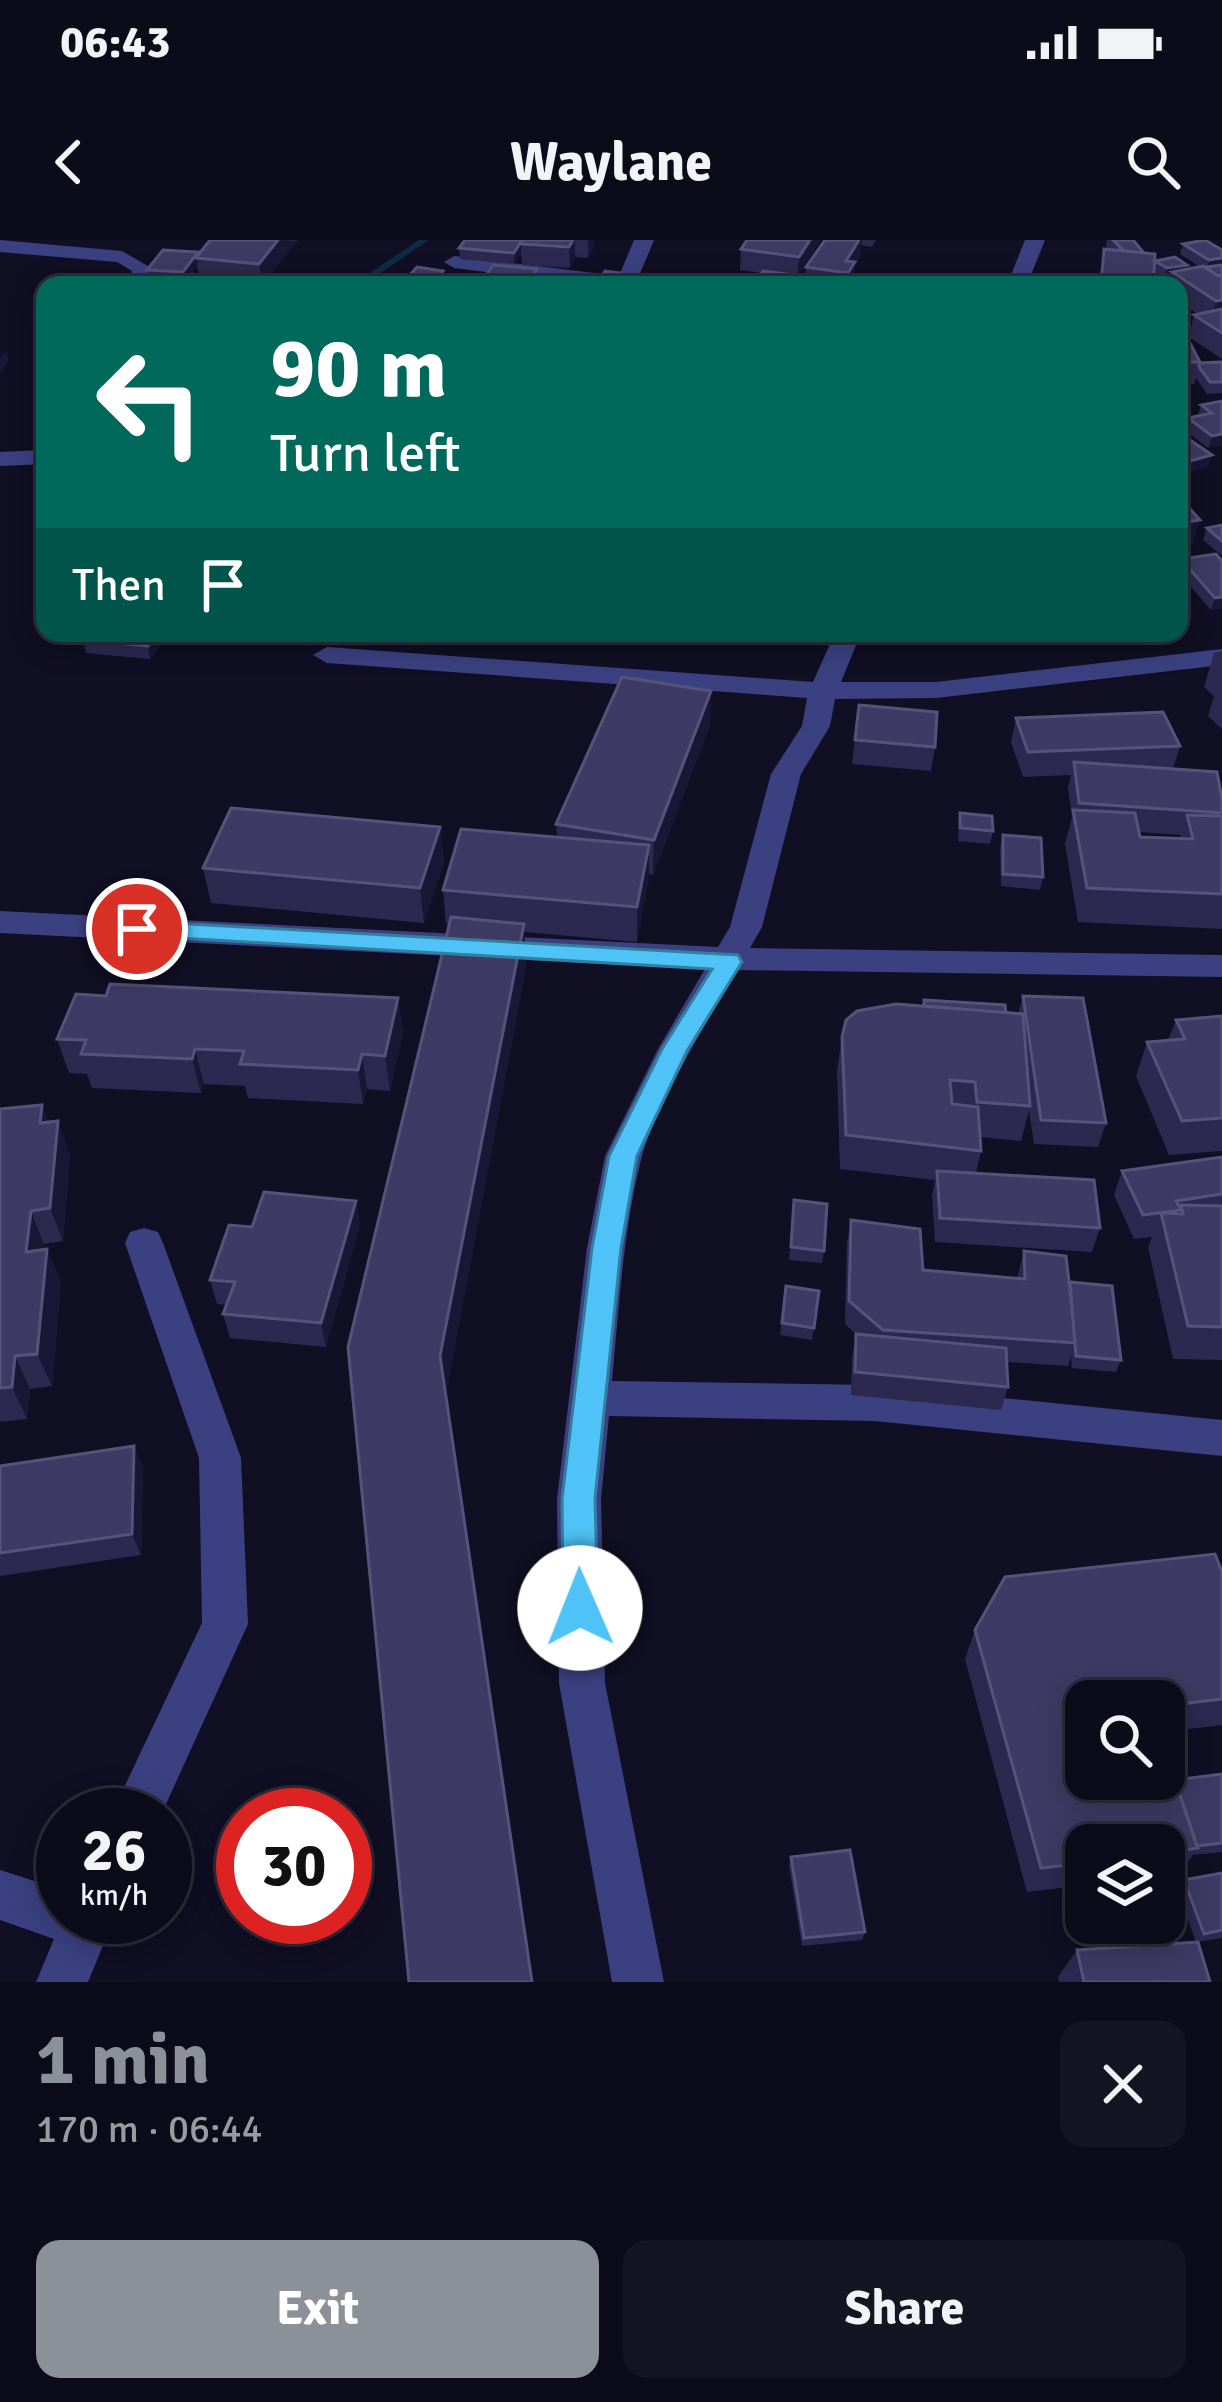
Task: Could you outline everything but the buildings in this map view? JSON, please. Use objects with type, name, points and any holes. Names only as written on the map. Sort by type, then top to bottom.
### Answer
[{"type":"street","points":[[628,276],[644,240]]},
{"type":"street","points":[[1021,276],[1035,240]]},
{"type":"street","points":[[0,246],[122,257],[143,269],[140,276]]},
{"type":"street","points":[[454,262],[567,276]]},
{"type":"street","points":[[0,459],[36,457]]},
{"type":"street","points":[[638,1982],[582,1683],[579,1499],[606,1248],[623,1156],[675,1049],[746,927],[786,774],[816,726],[823,691],[844,642]]},
{"type":"street","points":[[327,655],[823,691],[936,690],[1222,657]]},
{"type":"street","points":[[0,922],[729,962],[1222,966]]},
{"type":"street","points":[[144,1243],[220,1458],[225,1624],[149,1788]]},
{"type":"street","points":[[591,1398],[875,1403],[1222,1438]]},
{"type":"street","points":[[0,1894],[36,1905]]},
{"type":"street","points":[[62,1982],[70,1944]]},
{"type":"waterway","points":[[371,276],[425,240]]},
{"type":"route","points":[[137,929],[729,962],[675,1049],[623,1156],[606,1248],[579,1499],[580,1608]]}]
